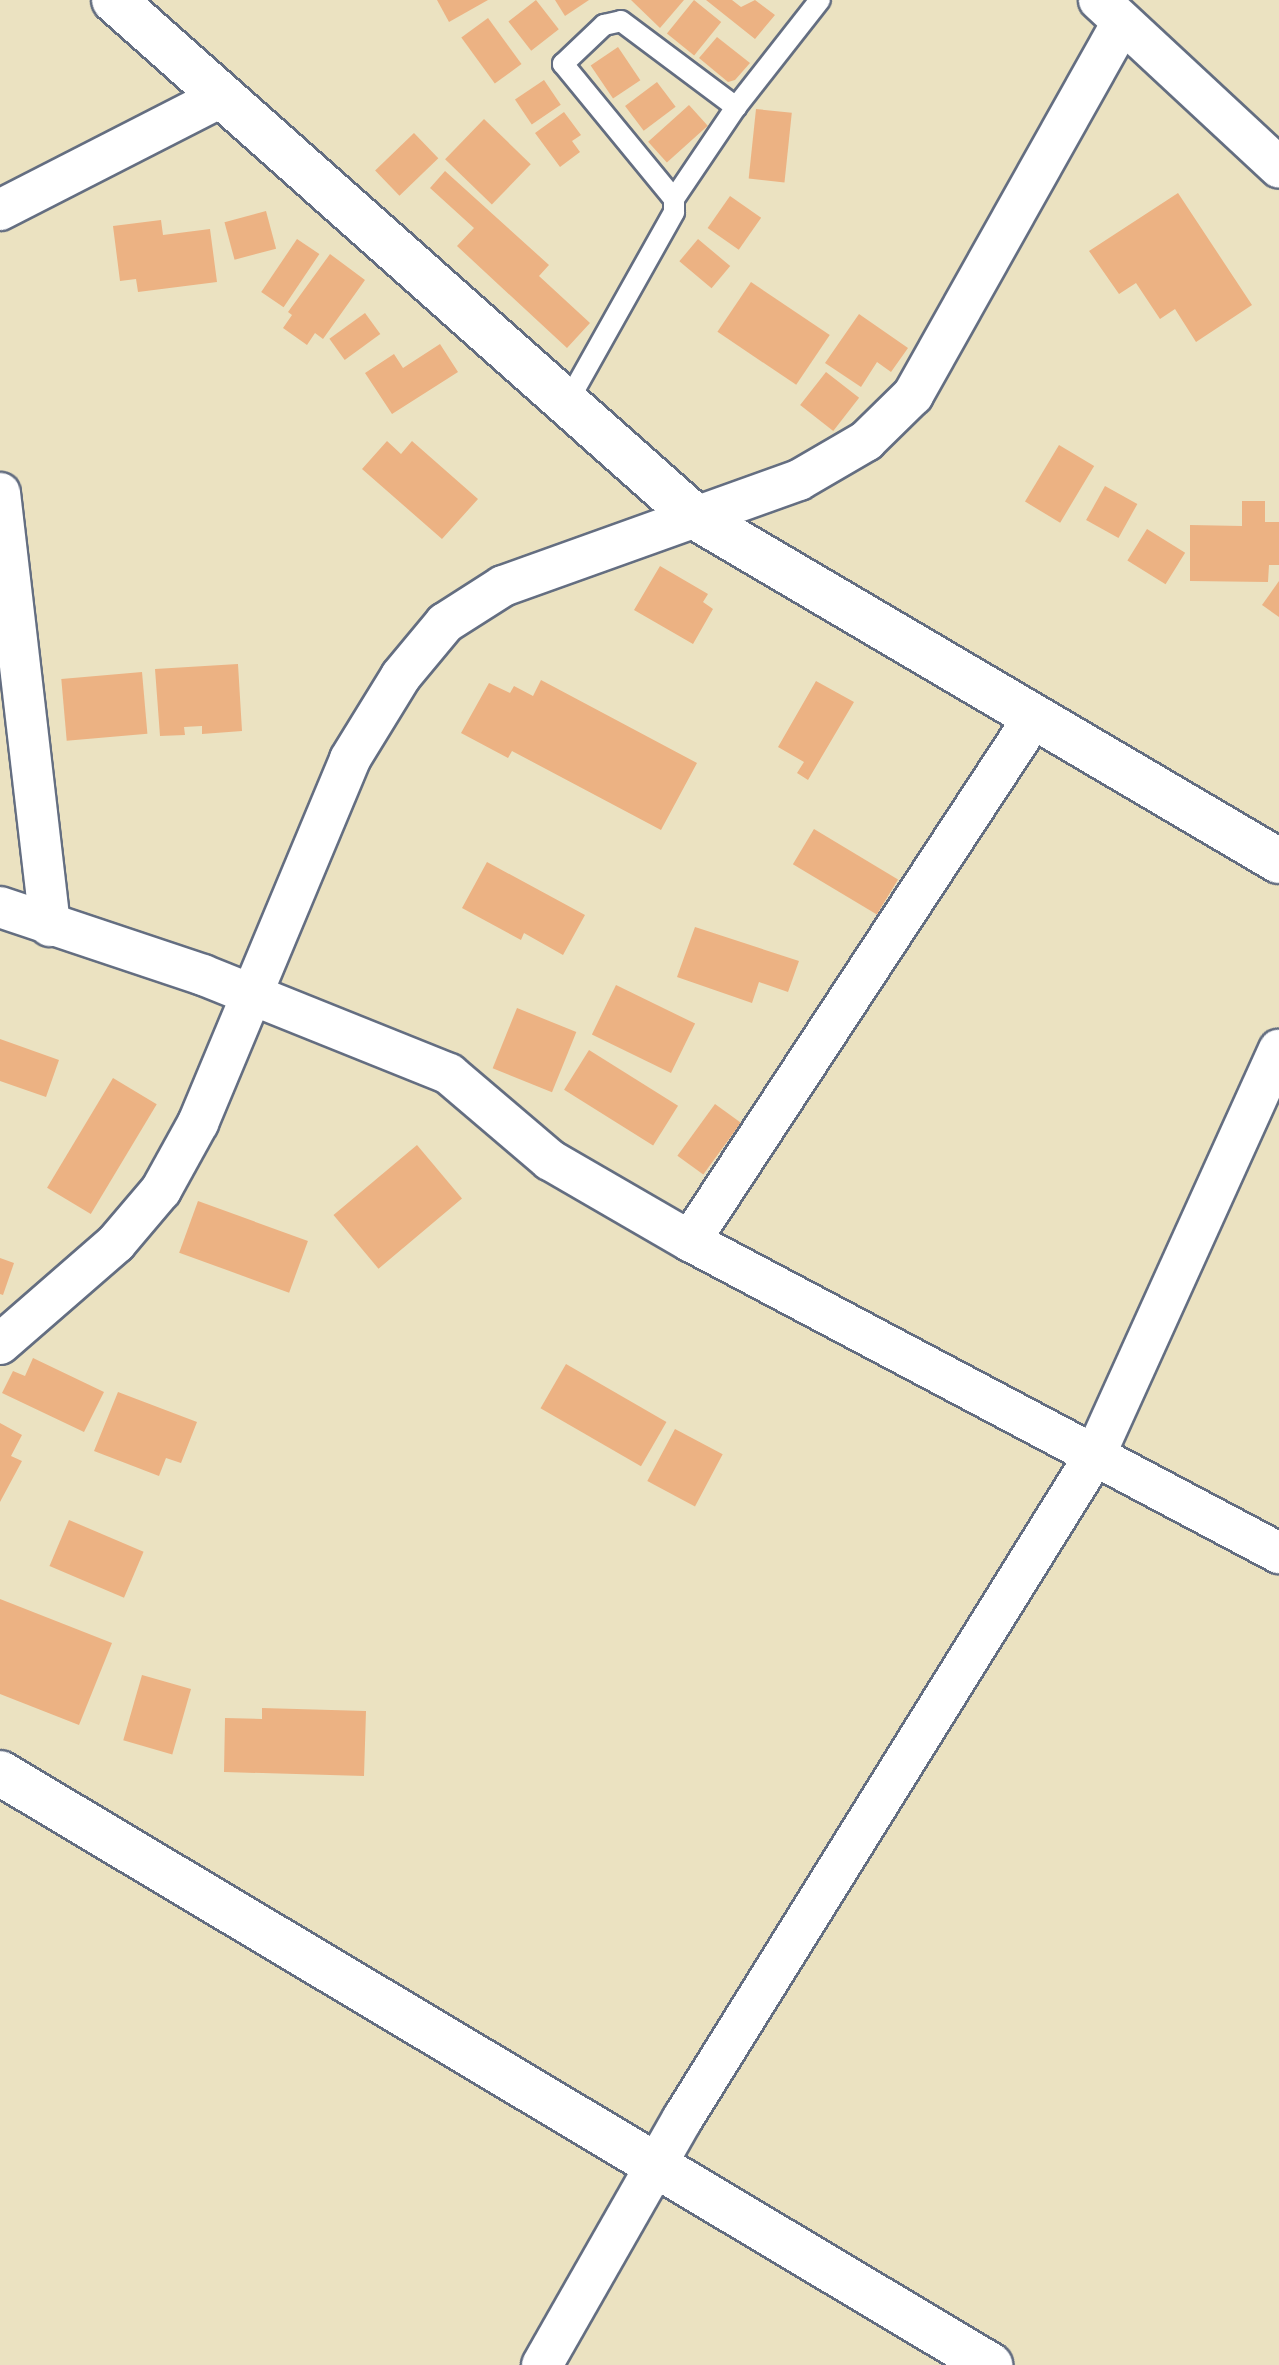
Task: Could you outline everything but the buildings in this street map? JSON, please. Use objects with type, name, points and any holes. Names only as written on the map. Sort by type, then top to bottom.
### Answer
[{"type":"street","points":[[114,0],[219,98],[695,517],[1032,720],[1279,861]]},
{"type":"street","points":[[0,1344],[116,1243],[161,1190],[198,1123],[350,759],[401,676],[445,623],[503,586],[799,480],[866,441],[913,395],[1110,12],[1279,167]]},
{"type":"street","points":[[0,210],[219,98]]},
{"type":"street","points":[[0,493],[50,926]]},
{"type":"street","points":[[690,1241],[1032,720]]},
{"type":"street","points":[[0,907],[252,996],[449,1074],[550,1160],[690,1241],[1279,1553]]},
{"type":"street","points":[[542,2365],[656,2166],[1095,1455],[1279,1050]]},
{"type":"street","points":[[0,1773],[990,2365]]},
{"type":"lane","points":[[567,403],[674,212],[674,199],[736,107],[820,0]]},
{"type":"lane","points":[[674,199],[563,64],[604,25],[621,21],[736,107]]}]
